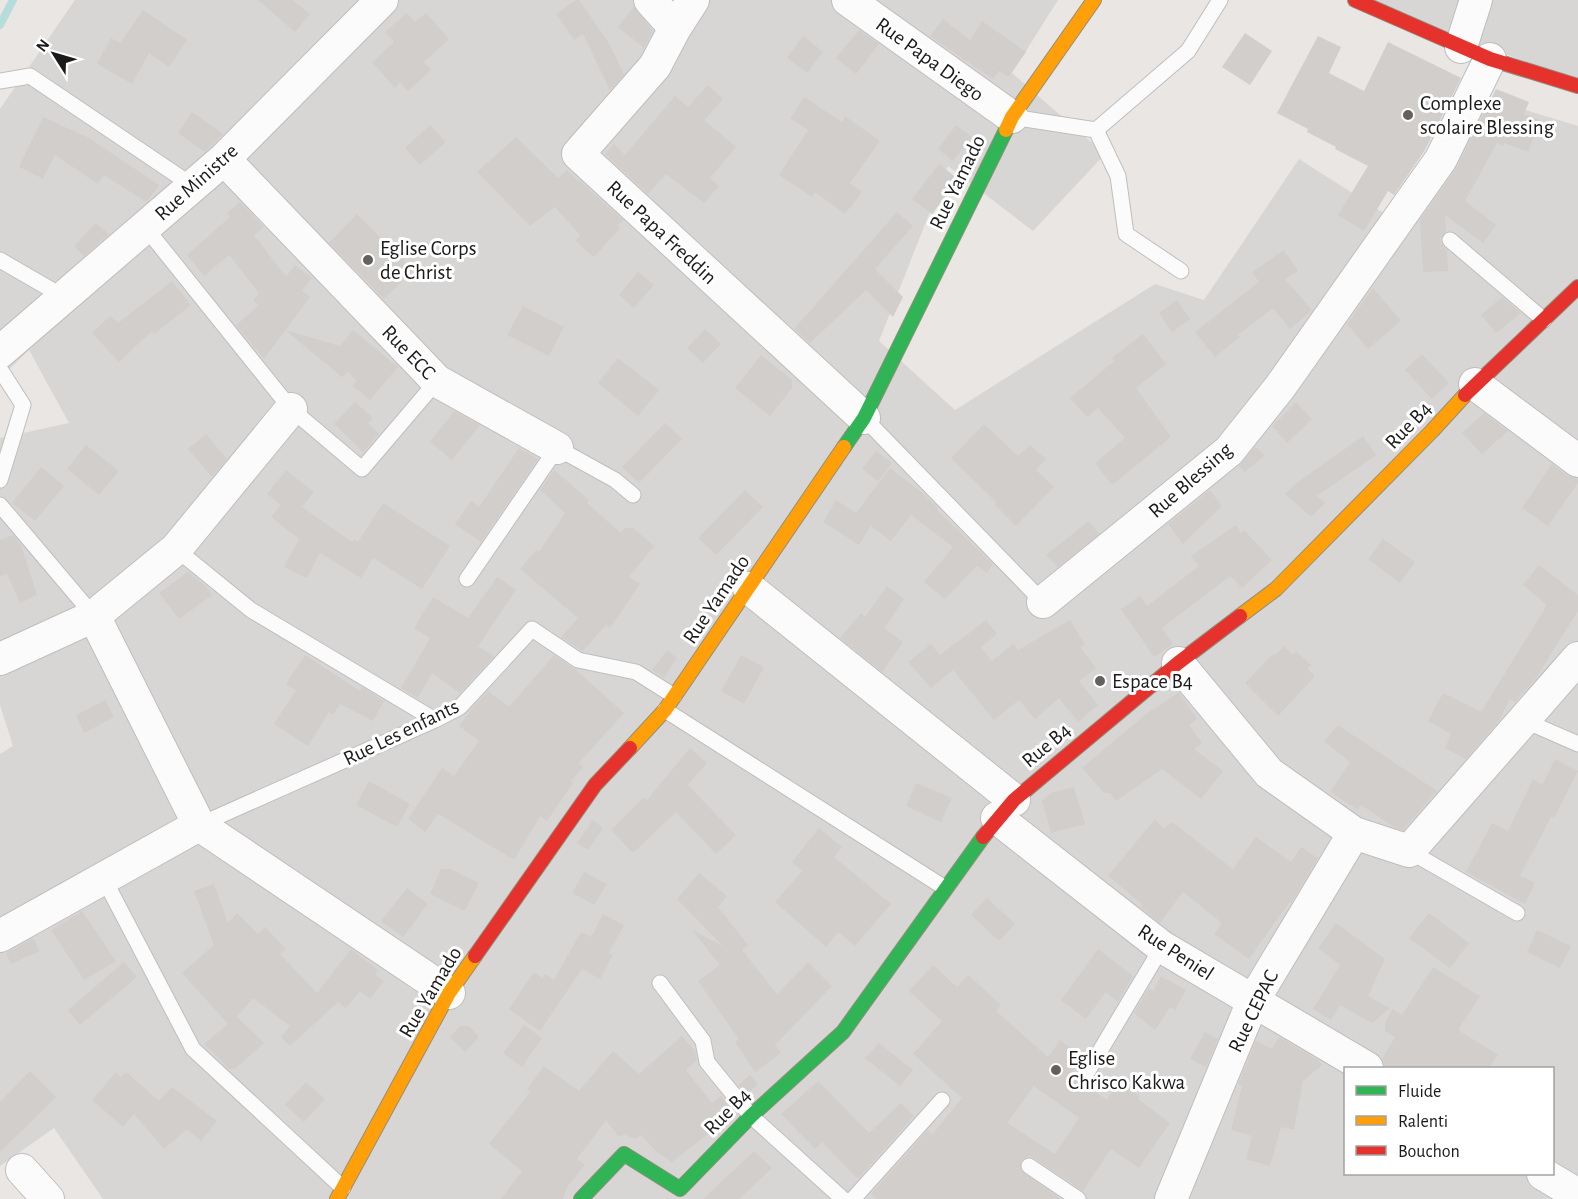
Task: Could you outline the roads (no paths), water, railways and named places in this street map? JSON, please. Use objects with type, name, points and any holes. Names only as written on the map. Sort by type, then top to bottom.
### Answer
[{"type":"street","name":"Rue Ministre","points":[[0,352],[224,159],[382,0]]},
{"type":"street","points":[[650,0],[675,28],[693,0]]},
{"type":"street","name":"Rue Papa Diego","points":[[848,0],[1012,117]]},
{"type":"street","name":"Rue Yamado","points":[[340,1193],[449,993],[595,785],[665,710],[864,418],[1012,117],[1094,0]]},
{"type":"street","points":[[1355,0],[1490,59],[1578,86]]},
{"type":"street","points":[[1461,47],[1476,0]]},
{"type":"street","name":"Rue Papa Freddin","points":[[675,28],[655,66],[578,154],[864,418]]},
{"type":"street","name":"Rue Blessing","points":[[1043,602],[1228,451],[1280,387],[1441,159],[1490,59]]},
{"type":"street","name":"Rue ECC","points":[[224,159],[437,381],[557,448]]},
{"type":"street","name":"Rue B4","points":[[580,1199],[624,1154],[680,1189],[751,1116],[843,1032],[945,888],[1006,809],[1178,663],[1276,590],[1475,384],[1578,287]]},
{"type":"street","points":[[1475,384],[1578,460]]},
{"type":"street","points":[[0,659],[94,616],[176,549],[291,409]]},
{"type":"street","name":"Rue Peniel","points":[[749,588],[1006,809],[1162,947],[1365,1067]]},
{"type":"street","points":[[94,616],[199,825],[449,993]]},
{"type":"street","points":[[1178,663],[1269,773],[1354,833],[1409,851],[1578,658]]},
{"type":"street","name":"Rue Les enfants","points":[[0,936],[199,825]]},
{"type":"street","name":"Rue CEPAC","points":[[1171,1199],[1253,1001],[1354,833]]},
{"type":"street","points":[[22,1170],[48,1199]]},
{"type":"street","points":[[1546,1175],[1578,1195]]},
{"type":"lane","points":[[1012,117],[1096,130],[1188,51],[1220,0]]},
{"type":"lane","points":[[0,81],[30,76],[193,186]]},
{"type":"lane","points":[[1096,130],[1118,176],[1126,234],[1181,271]]},
{"type":"lane","points":[[145,227],[291,409],[362,469],[437,381]]},
{"type":"lane","points":[[1450,240],[1544,320]]},
{"type":"lane","points":[[0,260],[64,297]]},
{"type":"lane","points":[[0,369],[23,405],[0,480]]},
{"type":"lane","name":"Rue Blessing","points":[[864,418],[1043,602]]},
{"type":"lane","points":[[467,579],[557,448]]},
{"type":"lane","name":"Rue ECC","points":[[557,448],[615,480],[633,495]]},
{"type":"lane","points":[[0,505],[94,616]]},
{"type":"lane","points":[[176,549],[251,610],[435,720]]},
{"type":"lane","name":"Rue Les enfants","points":[[199,825],[460,707],[532,629],[578,660],[636,672],[674,696]]},
{"type":"lane","points":[[665,710],[945,888]]},
{"type":"lane","points":[[1523,720],[1578,744]]},
{"type":"lane","points":[[1409,851],[1517,913]]},
{"type":"lane","points":[[103,877],[193,1049],[340,1193]]},
{"type":"lane","points":[[1088,1071],[1162,947]]},
{"type":"lane","points":[[660,983],[703,1041],[707,1062],[751,1116],[843,1199]]},
{"type":"lane","points":[[853,1199],[942,1100]]},
{"type":"lane","points":[[1029,1166],[1078,1199]]},
{"type":"waterway","points":[[0,25],[13,0]]},
{"type":"place","name":"Complexe scolaire Blessing","points":[[1408,115]]},
{"type":"place","name":"Eglise Corps de Christ","points":[[368,260]]},
{"type":"place","name":"Espace B4","points":[[1100,681]]},
{"type":"place","name":"Eglise Chrisco Kakwa","points":[[1056,1070]]}]
